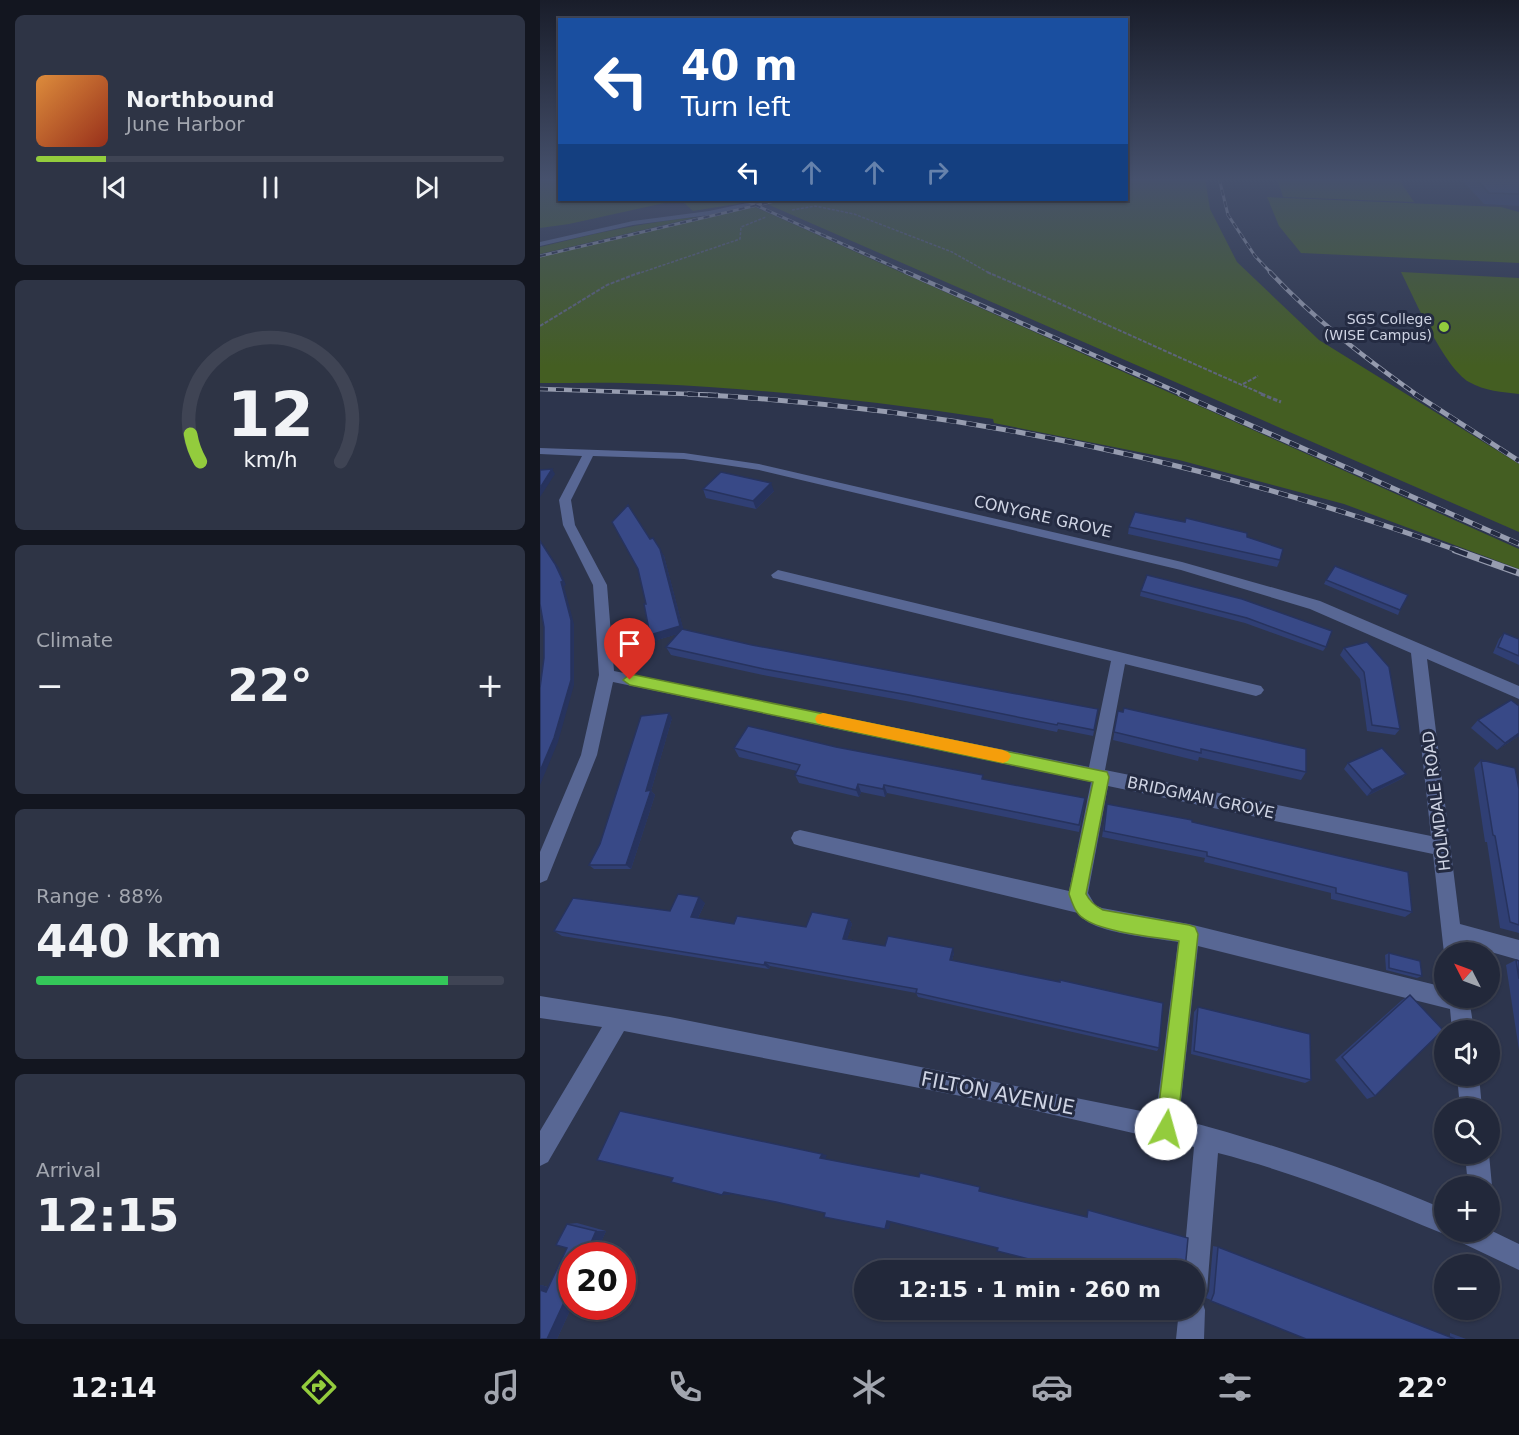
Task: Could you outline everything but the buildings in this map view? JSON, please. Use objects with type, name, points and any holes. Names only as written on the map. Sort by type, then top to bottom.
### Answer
[{"type":"street","points":[[540,244],[556,240]]},
{"type":"street","name":"CONYGRE GROVE","points":[[540,451],[684,456],[759,467],[1182,566],[1315,605],[1519,693]]},
{"type":"street","points":[[540,874],[590,755],[607,675],[600,585],[569,525],[565,500],[590,452]]},
{"type":"street","points":[[778,575],[1119,659],[1256,690]]},
{"type":"street","name":"HOLMDALE ROAD","points":[[1418,650],[1453,942]]},
{"type":"street","points":[[1119,659],[1078,894],[1088,912],[1101,918],[1189,934],[1434,993]]},
{"type":"street","name":"BRIDGMAN GROVE","points":[[607,675],[1442,847]]},
{"type":"street","points":[[801,838],[1082,904]]},
{"type":"street","points":[[1451,931],[1519,950]]},
{"type":"street","points":[[1166,1129],[1189,934]]},
{"type":"street","name":"FILTON AVENUE","points":[[540,1007],[996,1092],[1166,1129],[1265,1153],[1398,1199],[1434,1216]]},
{"type":"street","points":[[540,1155],[618,1020]]},
{"type":"street","points":[[1197,1260],[1207,1139]]},
{"type":"street","points":[[1494,1242],[1519,1257]]},
{"type":"street","points":[[1190,1339],[1191,1320]]},
{"type":"path","points":[[540,326],[607,285],[735,240]]},
{"type":"path","points":[[922,240],[952,252],[985,271],[1091,316],[1166,353],[1281,402]]},
{"type":"path","points":[[1242,385],[1258,376]]},
{"type":"green space","points":[[568,240],[598,240],[540,254],[540,247]]},
{"type":"green space","points":[[609,240],[830,240],[1519,549],[1519,569],[1344,504],[1179,460],[994,423],[993,419],[866,402],[739,389],[640,383],[540,383],[540,257]]},
{"type":"green space","points":[[851,240],[1226,240],[1237,262],[1319,340],[1519,464],[1519,532]]},
{"type":"green space","points":[[1291,240],[1519,240],[1519,263],[1301,253]]},
{"type":"green space","points":[[1401,272],[1519,278],[1519,394],[1481,387],[1469,382],[1459,374],[1440,348]]},
{"type":"railway","points":[[540,256],[606,240]]},
{"type":"railway","points":[[835,240],[910,274]]},
{"type":"railway","points":[[1245,240],[1255,256],[1272,274]]},
{"type":"railway","points":[[906,272],[1184,395]]},
{"type":"railway","points":[[1272,274],[1304,306],[1341,337],[1417,395]]},
{"type":"railway","points":[[540,389],[718,395]]},
{"type":"railway","points":[[688,394],[787,401],[885,412],[983,426],[1080,444],[1271,491],[1365,519],[1459,551]]},
{"type":"railway","points":[[1180,394],[1519,544]]},
{"type":"railway","points":[[1415,394],[1519,461]]},
{"type":"railway","points":[[1455,550],[1519,573]]},
{"type":"slow traffic","points":[[823,719],[1003,756]]},
{"type":"place","name":"SGS College (WISE Campus)","points":[[1444,327]]},
{"type":"route","points":[[630,680],[1101,777],[1078,894],[1082,904],[1088,912],[1101,918],[1189,934],[1166,1129]]}]
